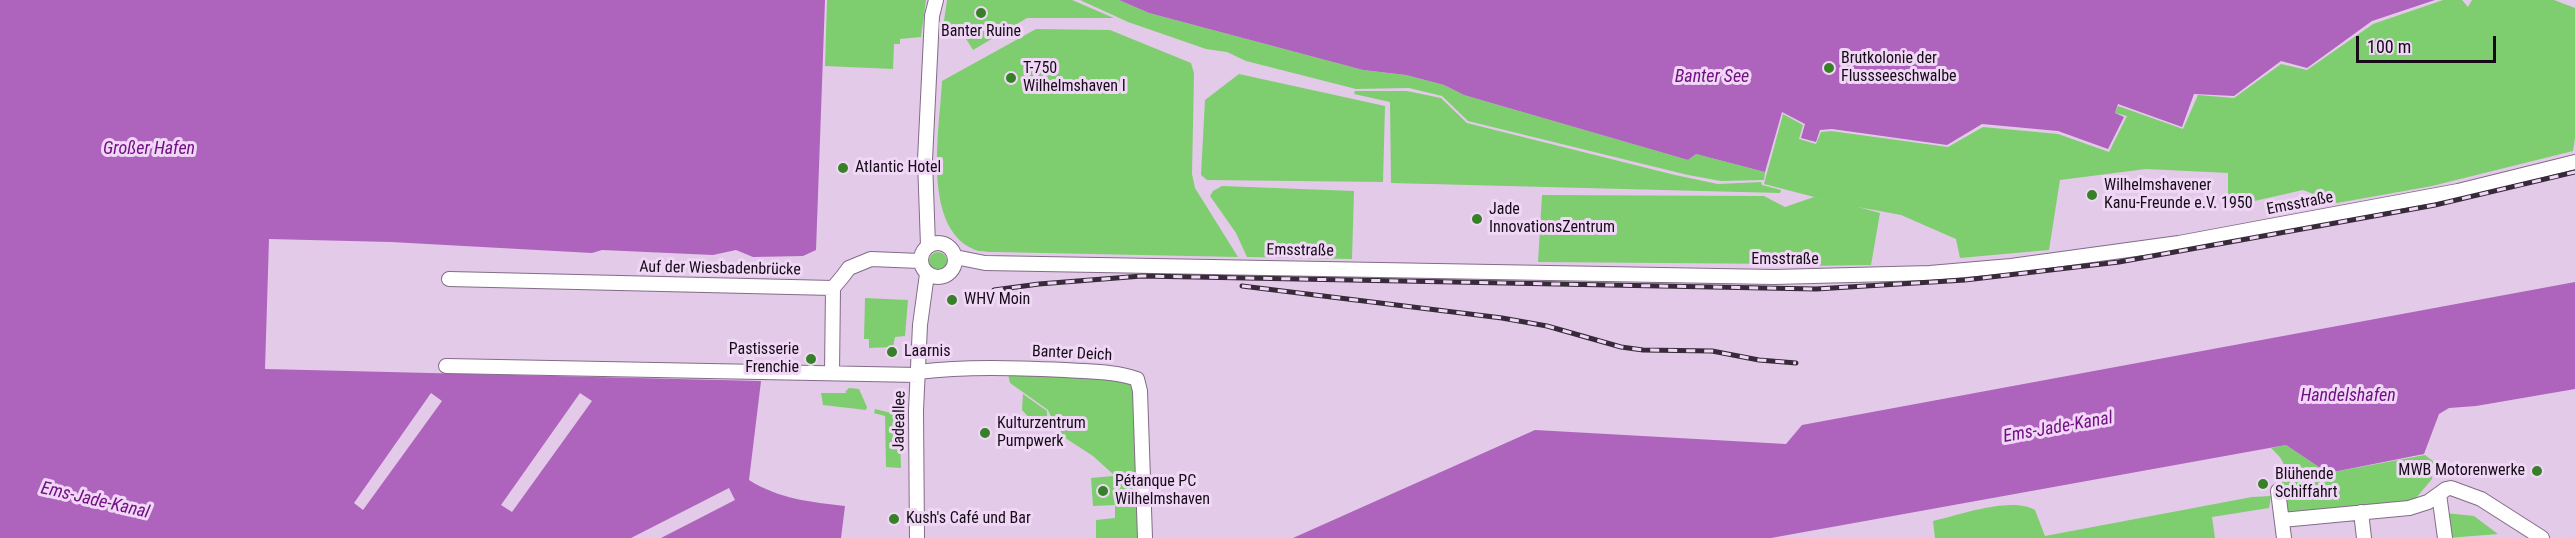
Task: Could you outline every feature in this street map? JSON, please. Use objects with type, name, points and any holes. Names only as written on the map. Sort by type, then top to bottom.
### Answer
[{"type":"street","points":[[934,244],[928,217],[924,160],[936,0]]},
{"type":"street","name":"Emsstraße","points":[[954,263],[1785,277],[1930,273],[2011,266],[2179,243],[2458,191],[2575,162]]},
{"type":"street","points":[[832,372],[834,288],[849,268],[871,259],[920,261],[933,276],[946,275],[954,263],[950,247],[934,244],[922,252],[920,261]]},
{"type":"street","name":"Jadeallee","points":[[917,538],[915,458],[920,325],[933,276]]},
{"type":"street","name":"Auf der Wiesbadenbrücke","points":[[449,279],[834,288]]},
{"type":"street","points":[[446,366],[918,373]]},
{"type":"street","name":"Banter Deich","points":[[918,373],[974,368],[1030,369],[1119,373],[1137,379],[1140,391],[1145,538]]},
{"type":"street","points":[[2282,520],[2409,507],[2428,502],[2451,488],[2497,508],[2542,538]]},
{"type":"street","points":[[2277,491],[2284,538]]},
{"type":"street","points":[[2439,494],[2445,538]]},
{"type":"street","points":[[2361,512],[2364,538]]},
{"type":"green space","points":[[827,0],[926,0],[921,37],[900,39],[900,44],[894,44],[893,69],[825,66]]},
{"type":"green space","points":[[947,0],[1072,0],[1114,18],[1027,18],[973,50],[960,29],[943,28]]},
{"type":"green space","points":[[1080,0],[1119,0],[1149,13],[1363,70],[1406,75],[1444,85],[1464,95],[1688,160],[1696,154],[1765,172],[1764,180],[1721,181],[1688,175],[1468,121],[1442,96],[1409,88],[1356,89],[1246,61],[1227,52],[1206,49],[1128,22]]},
{"type":"green space","points":[[2443,0],[2462,0],[2468,7],[2472,0],[2554,0],[2575,8],[2575,138],[2573,151],[2432,186],[2337,203],[2303,190],[2228,207],[2228,173],[2146,169],[2060,180],[2049,250],[1960,258],[1956,239],[1901,215],[1858,207],[1880,213],[1871,265],[1806,266],[1805,256],[1787,256],[1785,264],[1538,262],[1542,195],[1764,196],[1785,207],[1814,197],[1826,200],[1764,184],[1783,114],[1803,125],[1799,139],[1816,144],[1821,132],[1831,131],[1948,147],[1983,127],[2058,134],[2109,152],[2127,116],[2115,113],[2118,106],[2183,129],[2198,95],[2234,98],[2281,64],[2307,70],[2373,24]]},
{"type":"green space","points":[[1036,29],[1110,30],[1191,63],[1194,73],[1192,174],[1195,188],[1238,257],[987,252],[973,249],[957,237],[946,219],[937,173],[942,81]]},
{"type":"green space","points":[[1239,74],[1385,106],[1383,182],[1207,180],[1201,175],[1205,100]]},
{"type":"green space","points":[[1355,91],[1407,91],[1441,98],[1467,123],[1675,175],[1718,184],[1761,182],[1762,185],[1781,190],[1780,193],[1391,183],[1390,102],[1354,94]]},
{"type":"green space","points":[[1222,186],[1354,191],[1352,259],[1247,257],[1236,233],[1210,196],[1213,191]]},
{"type":"green space","points":[[934,252],[942,252],[947,257],[945,268],[934,270],[929,265],[929,257]]},
{"type":"green space","points":[[865,298],[908,300],[905,336],[895,337],[893,347],[869,348],[869,339],[864,339]]},
{"type":"green space","points":[[1008,374],[1118,375],[1134,381],[1139,538],[1096,538],[1096,520],[1115,518],[1115,505],[1093,506],[1091,478],[1113,476],[1115,492],[1115,476],[1093,456],[1059,434],[1048,410],[1010,383]]},
{"type":"green space","points":[[849,388],[859,389],[867,407],[866,410],[823,405],[821,393],[847,393],[845,392]]},
{"type":"green space","points":[[1023,394],[1047,411],[1047,428],[1035,424],[1022,410]]},
{"type":"green space","points":[[875,409],[899,415],[901,468],[886,467],[885,416],[874,413]]},
{"type":"green space","points":[[2286,445],[2328,473],[2425,455],[2433,461],[2432,479],[2416,498],[2407,504],[2286,517],[2282,490],[2284,466],[2281,458],[2271,448]]},
{"type":"green space","points":[[2271,496],[2269,508],[2212,517],[2215,538],[1935,538],[1933,521],[1985,508],[2025,506],[2035,510],[2045,536],[2252,497]]},
{"type":"green space","points":[[2445,513],[2474,516],[2498,534],[2448,538]]},
{"type":"water","name":"Großer Hafen","points":[[0,0],[825,0],[816,250],[803,256],[753,257],[736,250],[713,255],[602,250],[592,253],[391,242],[269,239],[265,369],[761,381],[749,480],[784,496],[845,506],[841,538],[661,538],[735,500],[729,488],[631,538],[0,538]],"holes":[[[431,393],[442,401],[363,510],[354,503]],[[580,393],[592,401],[512,512],[501,505]]]},
{"type":"water","name":"Banter See","points":[[1119,0],[2435,0],[2372,21],[2307,68],[2281,61],[2234,96],[2194,94],[2182,127],[2118,104],[2115,113],[2124,117],[2108,149],[2058,131],[1982,124],[1947,145],[1832,129],[1820,130],[1816,142],[1801,138],[1805,124],[1782,112],[1765,172],[1696,154],[1688,160],[1464,95],[1444,85],[1406,75],[1363,70],[1149,13]]},
{"type":"water","name":"Handelshafen","points":[[2575,282],[2575,389],[2476,406],[2449,408],[2439,414],[2424,454],[2328,473],[2286,445],[1771,538],[1293,538],[1535,430],[1786,444],[1802,425]]},
{"type":"railway","points":[[994,290],[1142,276],[1816,289],[1965,280],[2119,262],[2435,205],[2575,172]]},
{"type":"railway","points":[[1242,286],[1502,318],[1547,326],[1621,347],[1643,350],[1712,351],[1759,360],[1796,363]]},
{"type":"place","name":"Banter Ruine","points":[[981,13]]},
{"type":"place","name":"Brutkolonie der Flussseeschwalbe","points":[[1829,68]]},
{"type":"place","name":"T-750 Wilhelmshaven I","points":[[1011,78]]},
{"type":"place","name":"Atlantic Hotel","points":[[843,168]]},
{"type":"place","name":"Wilhelmshavener Kanu-Freunde e.V. 1950","points":[[2092,195]]},
{"type":"place","name":"Jade InnovationsZentrum","points":[[1477,219]]},
{"type":"place","name":"WHV Moin","points":[[952,300]]},
{"type":"place","name":"Laarnis","points":[[892,352]]},
{"type":"place","name":"Pastisserie Frenchie","points":[[811,359]]},
{"type":"place","name":"Kulturzentrum Pumpwerk","points":[[985,433]]},
{"type":"place","name":"MWB Motorenwerke","points":[[2537,471]]},
{"type":"place","name":"Blühende Schiffahrt","points":[[2263,484]]},
{"type":"place","name":"Pétanque PC Wilhelmshaven","points":[[1103,491]]},
{"type":"place","name":"Kush's Café und Bar","points":[[894,519]]},
{"type":"water label","name":"Ems-Jade-Kanal","points":[[2058,428]]},
{"type":"water label","name":"Ems-Jade-Kanal","points":[[95,501]]}]
